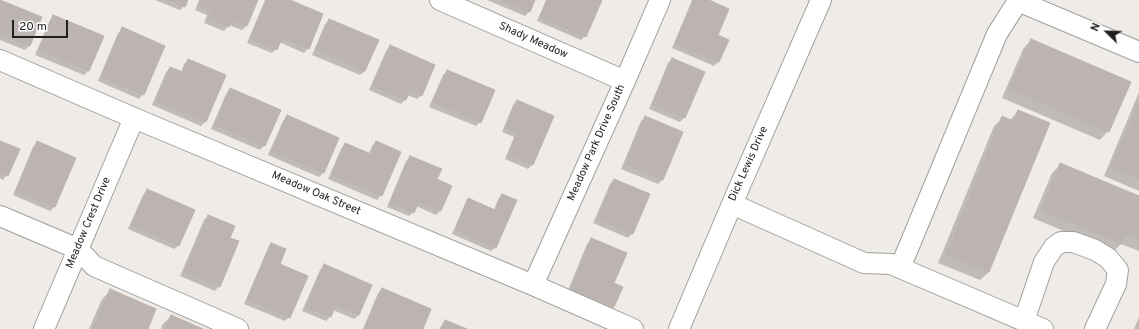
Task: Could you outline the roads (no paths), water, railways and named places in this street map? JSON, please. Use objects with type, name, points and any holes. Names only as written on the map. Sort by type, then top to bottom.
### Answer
[{"type":"street","name":"Shady Meadow","points":[[440,0],[625,81]]},
{"type":"street","name":"Meadow Park Drive South","points":[[533,285],[660,0]]},
{"type":"street","name":"Dick Lewis Drive","points":[[679,329],[732,204],[822,0]]},
{"type":"street","points":[[900,268],[997,34],[1018,1],[1139,52]]},
{"type":"street","name":"Meadow Oak Street","points":[[0,60],[134,118],[533,285],[633,329]]},
{"type":"street","name":"Meadow Crest Drive","points":[[44,329],[134,118]]},
{"type":"street","points":[[732,204],[864,263],[891,264],[1043,329]]},
{"type":"street","points":[[0,216],[78,249],[94,266],[237,329]]},
{"type":"street","points":[[1024,321],[1044,262],[1054,247],[1061,242],[1073,242],[1095,250],[1108,258],[1118,270],[1116,284],[1095,329]]}]
